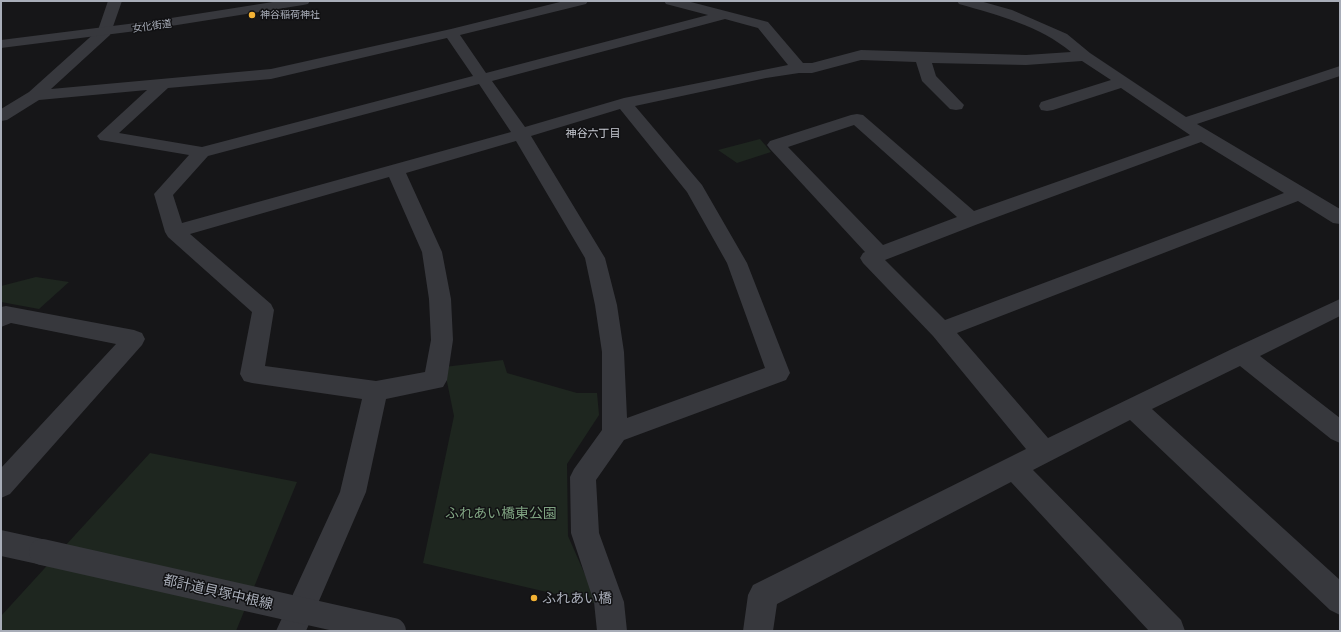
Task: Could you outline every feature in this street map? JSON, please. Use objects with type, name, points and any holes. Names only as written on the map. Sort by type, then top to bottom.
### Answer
[{"type":"street","points":[[1,116],[35,96],[105,32],[115,1]]},
{"type":"street","name":"女化街道","points":[[1,44],[105,32],[303,1]]},
{"type":"street","points":[[35,96],[271,74],[451,33],[581,1]]},
{"type":"street","points":[[671,1],[763,25],[799,68]]},
{"type":"street","points":[[964,1],[1007,12],[1062,37],[1085,56],[1122,82],[1203,136],[1340,218]]},
{"type":"street","points":[[162,85],[106,136],[202,152],[725,14]]},
{"type":"street","points":[[451,33],[521,134],[595,258],[606,305],[613,352],[615,433]]},
{"type":"street","points":[[174,232],[521,134],[624,103],[766,73],[799,68],[812,68],[861,55],[1026,60],[1085,56]]},
{"type":"street","points":[[923,58],[928,78],[956,105]]},
{"type":"street","points":[[1184,123],[1340,71]]},
{"type":"street","points":[[1047,106],[1122,82]]},
{"type":"street","points":[[612,631],[609,602],[585,533],[583,477],[615,433],[778,373],[737,263],[695,189],[624,103]]},
{"type":"street","points":[[879,254],[776,145],[857,119],[971,219]]},
{"type":"street","points":[[1045,453],[941,330],[870,258],[971,219],[1203,136]]},
{"type":"street","points":[[202,152],[163,194],[174,232],[264,310],[252,374],[376,391],[435,380],[442,340],[440,299],[432,252],[395,169]]},
{"type":"street","points":[[941,330],[1299,194]]},
{"type":"street","points":[[758,631],[764,595],[1133,407],[1340,306]]},
{"type":"street","points":[[1,319],[6,314],[134,339],[1,486]]},
{"type":"street","points":[[1242,354],[1340,432]]},
{"type":"street","points":[[291,631],[353,492],[376,391]]},
{"type":"street","points":[[1133,407],[1340,600]]},
{"type":"street","points":[[1014,468],[1170,631]]},
{"type":"street","name":"都計道貝塚中根線","points":[[1,543],[394,631]]},
{"type":"green space","points":[[760,139],[771,152],[737,163],[718,150]]},
{"type":"green space","points":[[36,277],[69,282],[39,309],[1,302],[1,286]]},
{"type":"green space","name":"ふれあい橋東公園","points":[[503,360],[507,373],[577,393],[597,393],[599,415],[567,464],[568,536],[598,604],[423,563],[454,416],[444,367]]},
{"type":"green space","points":[[150,453],[297,482],[236,631],[1,631],[1,616]]},
{"type":"place","name":"神谷稲荷神社","points":[[252,15]]},
{"type":"place","name":"ふれあい橋","points":[[534,598]]},
{"type":"district","name":"神谷六丁目","points":[[593,133]]}]
